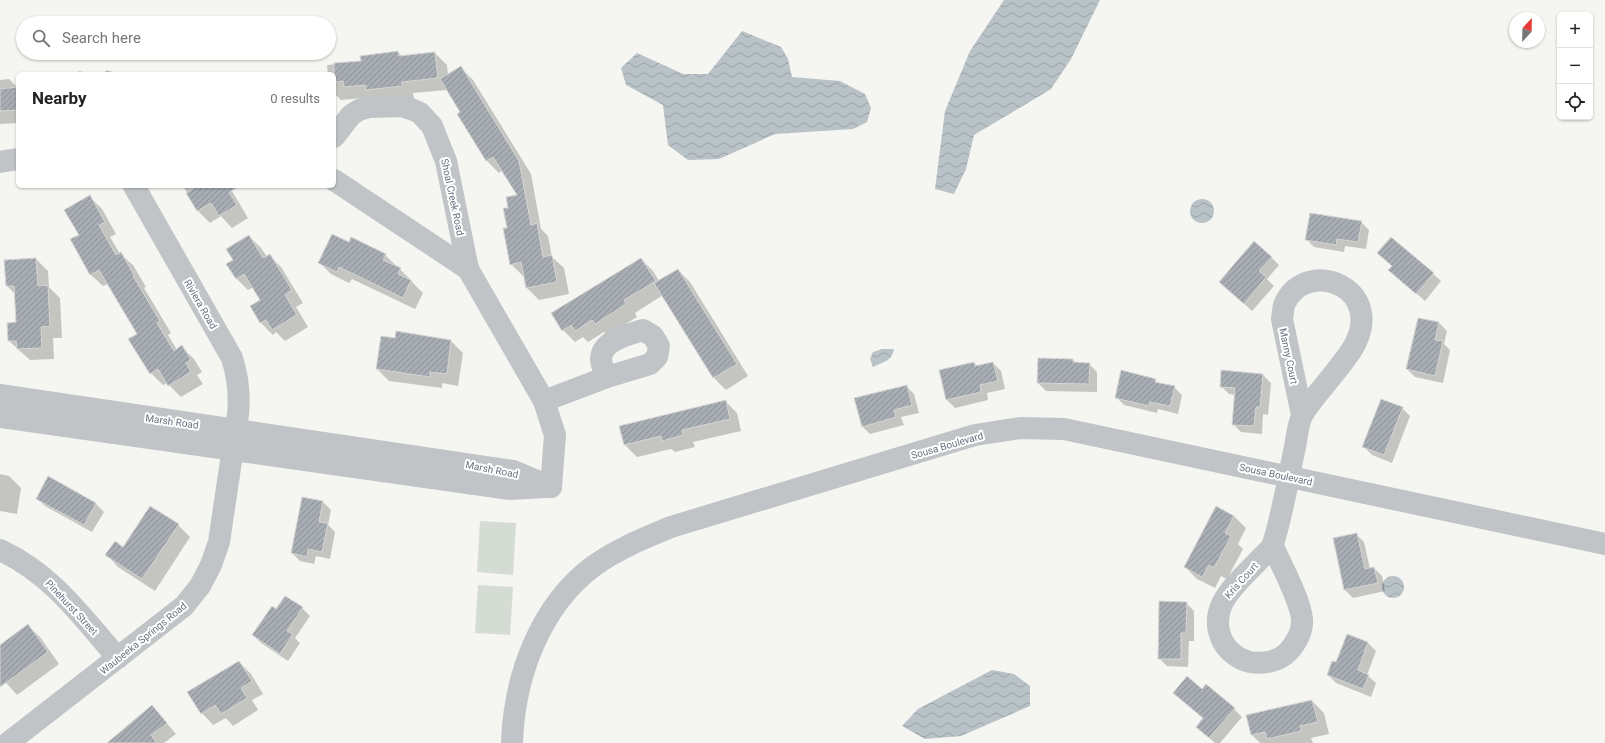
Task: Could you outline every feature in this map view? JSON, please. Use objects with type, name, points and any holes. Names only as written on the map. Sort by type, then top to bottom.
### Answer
[{"type":"street","name":"Shoal Creek Road","points":[[336,134],[351,114],[369,107],[402,106],[420,113],[432,126],[446,161],[468,268],[544,402],[555,435],[551,487]]},
{"type":"street","points":[[0,162],[16,159]]},
{"type":"street","name":"Shoal Creek Road","points":[[336,181],[468,268]]},
{"type":"street","name":"Riviera Road","points":[[135,188],[232,358],[238,378],[240,396],[234,440]]},
{"type":"street","name":"Manny Court","points":[[1289,477],[1302,415],[1282,318],[1284,305],[1292,294],[1303,285],[1316,280],[1330,281],[1341,285],[1352,293],[1359,304],[1362,316],[1361,329],[1357,341],[1350,352],[1302,415]]},
{"type":"street","points":[[544,402],[607,377]]},
{"type":"street","name":"Marsh Road","points":[[0,395],[234,440]]},
{"type":"street","name":"Marsh Road","points":[[0,417],[234,440],[513,471],[551,487]]},
{"type":"street","name":"Sousa Boulevard","points":[[512,743],[515,709],[523,673],[535,641],[559,601],[583,575],[607,557],[637,540],[671,527],[975,435],[1020,428],[1064,429],[1605,544]]},
{"type":"street","name":"Waubeeka Springs Road","points":[[8,743],[184,606],[200,586],[211,565],[219,542],[234,440]]},
{"type":"street","points":[[1273,546],[1289,477]]},
{"type":"street","name":"Kris Court","points":[[1273,546],[1299,606],[1302,620],[1300,633],[1295,645],[1285,655],[1274,661],[1260,664],[1247,662],[1235,655],[1222,640],[1217,621],[1220,607],[1227,594],[1273,546]]},
{"type":"street","name":"Pinehurst Street","points":[[0,550],[36,570],[56,588],[118,658]]},
{"type":"shaded area","points":[[480,521],[516,523],[513,575],[477,572]]},
{"type":"shaded area","points":[[478,585],[513,587],[510,635],[475,633]]},
{"type":"water","points":[[1004,0],[1100,0],[1071,59],[1051,89],[974,135],[966,169],[954,194],[935,189],[945,111],[970,51]]},
{"type":"water","points":[[742,31],[781,47],[788,59],[792,77],[840,81],[865,94],[871,108],[867,122],[853,129],[775,134],[719,159],[688,160],[668,145],[663,105],[626,85],[621,68],[637,53],[683,74],[708,74]]},
{"type":"water","points":[[1202,199],[1211,202],[1214,211],[1211,220],[1202,223],[1193,220],[1190,211],[1193,202]]},
{"type":"water","points":[[882,349],[894,349],[889,359],[873,367],[870,359],[873,352]]},
{"type":"water","points":[[1393,576],[1401,579],[1404,587],[1401,595],[1393,598],[1385,595],[1382,587],[1385,579]]},
{"type":"water","points":[[992,670],[1014,674],[1030,686],[1030,706],[961,736],[925,739],[902,726],[918,709]]},
{"type":"building","points":[[398,51],[399,56],[435,52],[438,78],[402,82],[402,86],[366,90],[366,85],[344,87],[343,81],[336,82],[334,63],[361,61],[360,56]]},
{"type":"building","points":[[461,66],[519,161],[531,225],[537,223],[543,257],[552,255],[557,282],[526,288],[521,262],[510,265],[503,228],[507,228],[503,208],[508,208],[506,197],[517,195],[493,157],[486,161],[457,114],[460,112],[440,79]]},
{"type":"building","points":[[16,87],[16,110],[0,111],[0,89]]},
{"type":"building","points":[[195,188],[236,188],[229,192],[237,205],[219,216],[211,203],[197,211],[186,193]]},
{"type":"building","points":[[90,195],[105,222],[99,225],[116,255],[121,252],[134,275],[133,276],[160,321],[157,323],[174,351],[182,345],[191,360],[186,363],[191,372],[168,386],[158,369],[150,374],[128,339],[137,334],[99,270],[90,275],[70,239],[79,235],[64,210]]},
{"type":"building","points":[[1310,213],[1362,221],[1358,242],[1337,239],[1336,245],[1305,240]]},
{"type":"building","points":[[332,234],[349,242],[351,237],[386,254],[383,260],[401,268],[398,274],[411,280],[403,298],[339,267],[337,272],[318,263]]},
{"type":"building","points":[[249,235],[263,258],[270,254],[292,290],[285,295],[297,315],[272,330],[266,320],[260,323],[250,306],[260,300],[244,274],[236,279],[226,264],[233,260],[226,249]]},
{"type":"building","points":[[1391,237],[1434,273],[1416,294],[1388,270],[1392,266],[1377,253]]},
{"type":"building","points":[[1254,241],[1272,257],[1259,271],[1266,277],[1244,304],[1219,282]]},
{"type":"building","points":[[36,258],[38,286],[48,285],[50,326],[41,327],[42,348],[17,349],[16,341],[8,341],[7,323],[16,322],[14,286],[6,286],[4,260]]},
{"type":"building","points":[[641,258],[656,281],[624,300],[626,304],[595,324],[592,320],[575,331],[571,325],[562,331],[551,313]]},
{"type":"building","points":[[678,269],[737,364],[713,378],[654,283]]},
{"type":"building","points":[[1418,318],[1439,322],[1435,340],[1443,341],[1435,376],[1406,369]]},
{"type":"building","points":[[396,331],[451,340],[447,374],[430,372],[430,377],[376,369],[381,336],[395,338]]},
{"type":"building","points":[[1038,358],[1073,359],[1073,362],[1090,363],[1089,384],[1037,383]]},
{"type":"building","points":[[974,362],[975,366],[993,362],[998,381],[980,385],[981,392],[946,400],[939,370]]},
{"type":"building","points":[[1121,370],[1156,379],[1155,382],[1175,386],[1170,406],[1150,402],[1149,406],[1115,398]]},
{"type":"building","points":[[1221,370],[1263,374],[1260,407],[1256,407],[1254,426],[1232,425],[1235,388],[1220,387]]},
{"type":"building","points":[[907,385],[912,405],[894,410],[896,417],[862,427],[854,398]]},
{"type":"building","points":[[1381,399],[1403,407],[1384,455],[1362,447]]},
{"type":"building","points":[[726,400],[730,419],[682,430],[683,435],[662,441],[661,436],[624,445],[619,426]]},
{"type":"building","points":[[48,476],[96,503],[84,525],[36,499]]},
{"type":"building","points":[[302,497],[323,501],[319,522],[328,523],[322,552],[308,549],[307,557],[291,553]]},
{"type":"building","points":[[150,506],[179,524],[142,579],[105,555],[115,541],[123,547]]},
{"type":"building","points":[[1216,506],[1234,516],[1225,533],[1231,536],[1214,568],[1209,565],[1202,577],[1184,567]]},
{"type":"building","points":[[1357,533],[1365,569],[1374,567],[1378,583],[1344,590],[1333,538]]},
{"type":"building","points":[[285,596],[303,607],[287,631],[293,634],[280,654],[252,635],[272,606],[276,609]]},
{"type":"building","points":[[1159,601],[1187,602],[1186,633],[1181,633],[1181,659],[1158,659]]},
{"type":"building","points":[[28,624],[48,652],[0,687],[0,645]]},
{"type":"building","points":[[1347,634],[1368,642],[1358,670],[1369,675],[1363,689],[1327,675],[1332,661],[1336,662]]},
{"type":"building","points":[[239,661],[252,681],[241,688],[247,698],[221,714],[215,705],[201,714],[187,692]]},
{"type":"building","points":[[1187,676],[1202,689],[1206,684],[1235,708],[1209,738],[1196,727],[1203,718],[1173,693]]},
{"type":"building","points":[[1312,700],[1318,722],[1300,726],[1301,731],[1267,739],[1265,732],[1251,735],[1246,715]]},
{"type":"building","points":[[152,705],[167,723],[151,735],[157,743],[107,743]]}]
